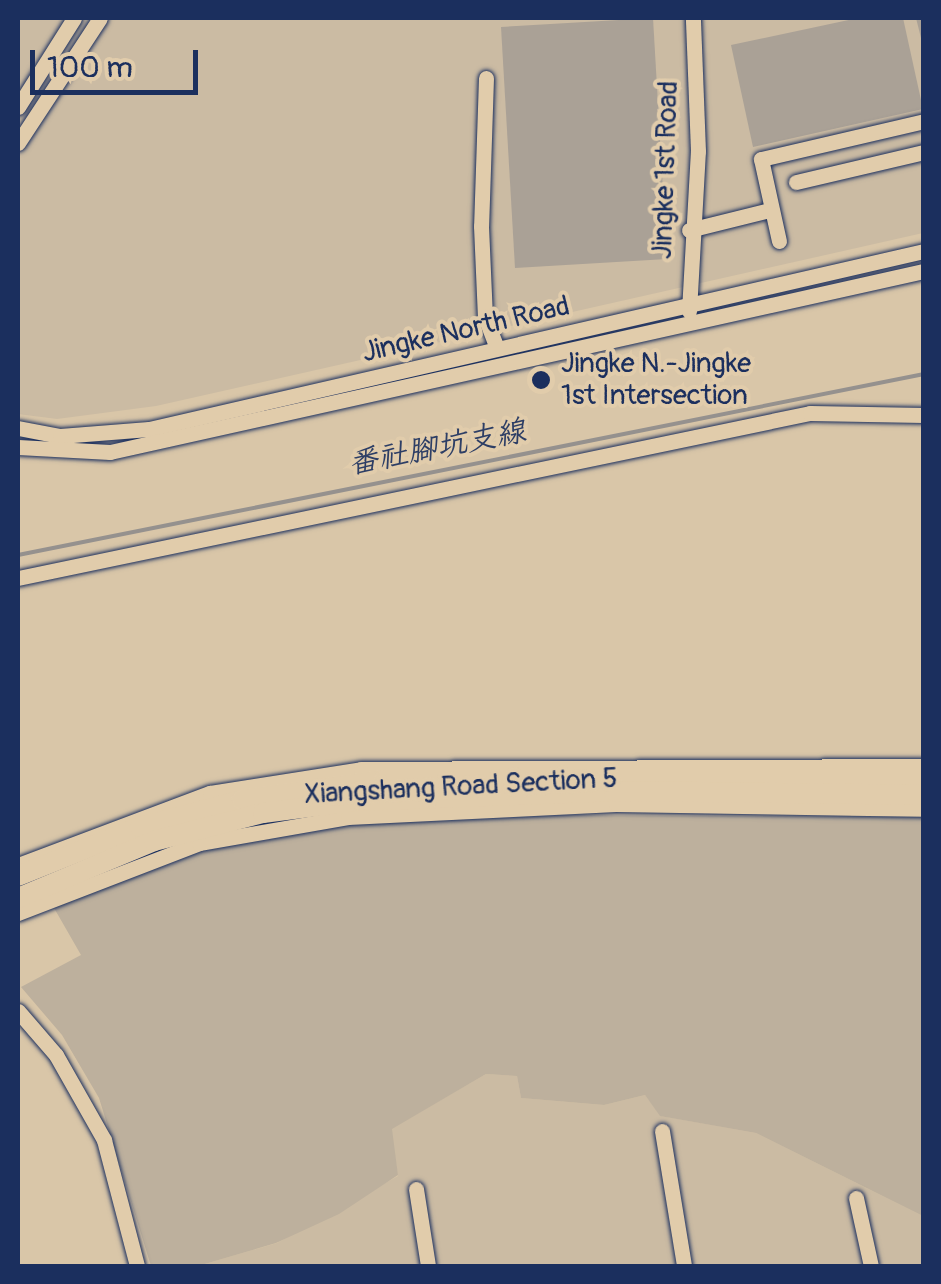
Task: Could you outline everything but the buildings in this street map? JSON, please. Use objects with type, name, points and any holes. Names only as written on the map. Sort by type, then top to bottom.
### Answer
[{"type":"main road","name":"Xiangshang Road Section 5","points":[[18,876],[140,827],[242,800],[384,780],[924,776]]},
{"type":"main road","name":"Xiangshang Road Section 5","points":[[18,898],[154,842],[263,814],[357,801],[614,791],[924,795]]},
{"type":"street","points":[[18,107],[74,18]]},
{"type":"street","points":[[18,143],[100,18]]},
{"type":"street","name":"Jingke 1st Road","points":[[692,324],[687,303],[689,230],[698,151],[693,18]]},
{"type":"street","points":[[486,78],[482,226],[485,317],[496,346]]},
{"type":"street","points":[[780,241],[761,159],[924,122]]},
{"type":"street","points":[[796,182],[924,152]]},
{"type":"street","points":[[689,230],[770,210]]},
{"type":"street","name":"Jingke North Road","points":[[18,428],[60,436],[149,429],[924,250]]},
{"type":"street","name":"Jingke North Road","points":[[18,448],[110,452],[924,271]]},
{"type":"street","points":[[18,578],[810,413],[924,415]]},
{"type":"street","name":"Xiangshang Road Section 5","points":[[18,865],[210,792],[361,769],[924,766]]},
{"type":"street","name":"Xiangshang Road Section 5","points":[[18,914],[199,843],[348,817],[616,804],[924,809]]},
{"type":"street","points":[[18,1011],[56,1055],[104,1140],[137,1266]]},
{"type":"street","points":[[662,1132],[684,1266]]},
{"type":"street","points":[[416,1190],[428,1266]]},
{"type":"street","points":[[856,1198],[871,1266]]},
{"type":"shaded area","points":[[18,18],[923,18],[923,233],[156,406],[57,419],[18,414]]},
{"type":"shaded area","points":[[559,815],[923,817],[923,1216],[756,1133],[660,1116],[645,1095],[604,1105],[521,1098],[517,1076],[486,1074],[392,1129],[398,1175],[339,1214],[276,1243],[198,1266],[151,1266],[99,1098],[62,1035],[21,987],[81,955],[50,901],[192,851],[306,827]]},
{"type":"shaded area","points":[[486,1074],[517,1076],[521,1098],[604,1105],[645,1095],[661,1116],[756,1133],[923,1216],[923,1266],[198,1266],[277,1243],[398,1176],[391,1129]]},
{"type":"waterway","name":"番社腳坑支線","points":[[18,555],[924,374]]},
{"type":"place","name":"Jingke N.-Jingke 1st Intersection","points":[[541,380]]}]
